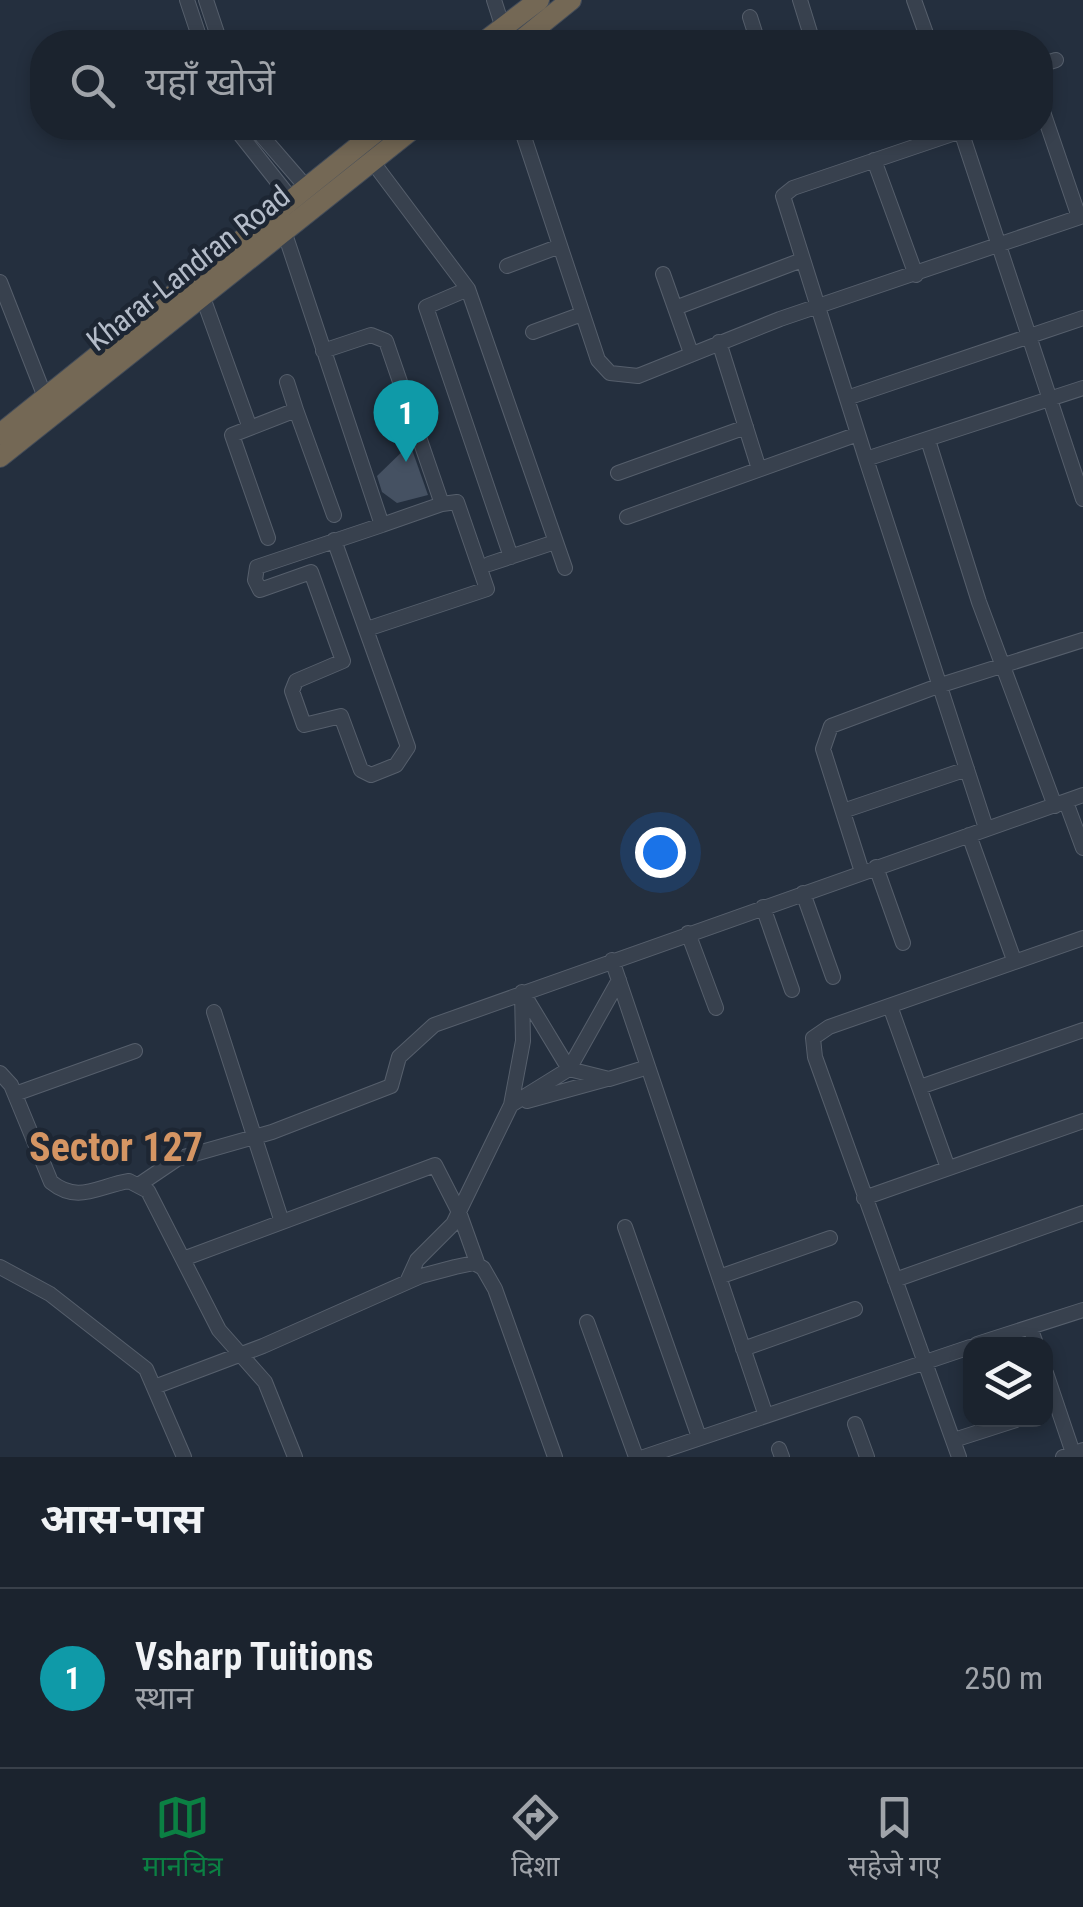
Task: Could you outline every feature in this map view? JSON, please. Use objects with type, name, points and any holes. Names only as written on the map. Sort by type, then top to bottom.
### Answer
[{"type":"highway","points":[[502,30],[539,0]]},
{"type":"highway","points":[[502,30],[570,0]]},
{"type":"highway","points":[[0,434],[366,140]]},
{"type":"highway","name":"Kharar-Landran Road","points":[[0,457],[399,140]]},
{"type":"street","points":[[187,0],[197,30]]},
{"type":"street","points":[[206,0],[216,30]]},
{"type":"street","points":[[494,0],[502,30]]},
{"type":"street","points":[[800,0],[809,30]]},
{"type":"street","points":[[914,0],[925,30]]},
{"type":"street","points":[[750,17],[754,30]]},
{"type":"street","points":[[525,140],[598,360],[610,373],[638,376],[718,342],[1081,216],[1053,139]]},
{"type":"street","points":[[246,140],[300,194]]},
{"type":"street","points":[[263,140],[300,194]]},
{"type":"street","points":[[929,140],[786,192],[784,208],[986,828]]},
{"type":"street","points":[[964,140],[1083,500]]},
{"type":"street","points":[[874,160],[916,275]]},
{"type":"street","points":[[372,161],[468,289],[565,568]]},
{"type":"street","points":[[284,232],[382,524]]},
{"type":"street","points":[[506,266],[560,246]]},
{"type":"street","points":[[674,308],[802,260]]},
{"type":"street","points":[[663,274],[691,354]]},
{"type":"street","points":[[0,282],[45,397]]},
{"type":"street","points":[[468,289],[433,300],[426,307],[510,557]]},
{"type":"street","points":[[202,295],[250,428]]},
{"type":"street","points":[[534,332],[582,314]]},
{"type":"street","points":[[846,398],[1083,318]]},
{"type":"street","points":[[323,351],[371,335],[386,341],[442,504]]},
{"type":"street","points":[[718,342],[759,469]]},
{"type":"street","points":[[287,382],[334,514]]},
{"type":"street","points":[[866,459],[1083,388]]},
{"type":"street","points":[[268,538],[232,435],[296,410]]},
{"type":"street","points":[[618,473],[746,427]]},
{"type":"street","points":[[627,517],[858,434]]},
{"type":"street","points":[[928,440],[1002,666],[1060,804],[1083,848]]},
{"type":"street","points":[[334,540],[408,747],[396,766],[372,774],[361,770],[341,716],[304,725],[292,691],[296,682],[342,661],[311,572],[260,590],[255,580],[256,567],[334,540],[442,504],[457,502],[487,589],[367,629]]},
{"type":"street","points":[[489,564],[555,542]]},
{"type":"street","points":[[903,943],[843,811],[823,749],[825,733],[840,722],[938,686],[1083,640]]},
{"type":"street","points":[[843,811],[967,768]]},
{"type":"street","points":[[0,1073],[15,1094],[51,1182],[61,1190],[72,1196],[117,1183],[140,1184],[177,1159],[253,1137],[391,1086],[398,1057],[434,1025],[1083,795]]},
{"type":"street","points":[[969,834],[1014,960]]},
{"type":"street","points":[[802,893],[833,977]]},
{"type":"street","points":[[763,907],[792,990]]},
{"type":"street","points":[[688,933],[716,1008]]},
{"type":"street","points":[[959,1457],[864,1198],[815,1057],[813,1038],[829,1027],[1083,938]]},
{"type":"street","points":[[612,960],[764,1413]]},
{"type":"street","points":[[511,1105],[568,1069],[618,980]]},
{"type":"street","points":[[522,992],[568,1069],[609,1078]]},
{"type":"street","points":[[407,1282],[417,1260],[436,1244],[459,1212],[511,1105],[523,1041],[522,992]]},
{"type":"street","points":[[890,1006],[948,1168]]},
{"type":"street","points":[[214,1012],[282,1222]]},
{"type":"street","points":[[920,1087],[1083,1030]]},
{"type":"street","points":[[15,1094],[135,1052]]},
{"type":"street","points":[[511,1105],[648,1067]]},
{"type":"street","points":[[864,1198],[1083,1120]]},
{"type":"street","points":[[183,1259],[435,1164],[459,1212],[478,1265],[495,1289],[555,1457]]},
{"type":"street","points":[[140,1184],[218,1330],[266,1382],[295,1457]]},
{"type":"street","points":[[895,1280],[1083,1213]]},
{"type":"street","points":[[625,1227],[699,1437]]},
{"type":"street","points":[[719,1277],[830,1238]]},
{"type":"street","points":[[157,1386],[239,1356],[407,1282],[455,1267],[478,1265]]},
{"type":"street","points":[[0,1267],[50,1294],[146,1369],[157,1386],[184,1457]]},
{"type":"street","points":[[743,1349],[855,1309]]},
{"type":"street","points":[[999,1337],[1083,1310]]},
{"type":"street","points":[[587,1322],[636,1457]]},
{"type":"street","points":[[1030,1326],[1034,1337]]},
{"type":"street","points":[[644,1457],[764,1413],[963,1350]]},
{"type":"street","points":[[1053,1410],[1073,1454]]},
{"type":"street","points":[[855,1424],[867,1457]]},
{"type":"street","points":[[954,1440],[994,1427]]},
{"type":"building","points":[[410,444],[428,495],[397,503],[382,492],[377,476]]},
{"type":"place","name":"Vsharp Tuitions","points":[[406,462]]},
{"type":"district","name":"Sector 127","points":[[116,1147]]}]
